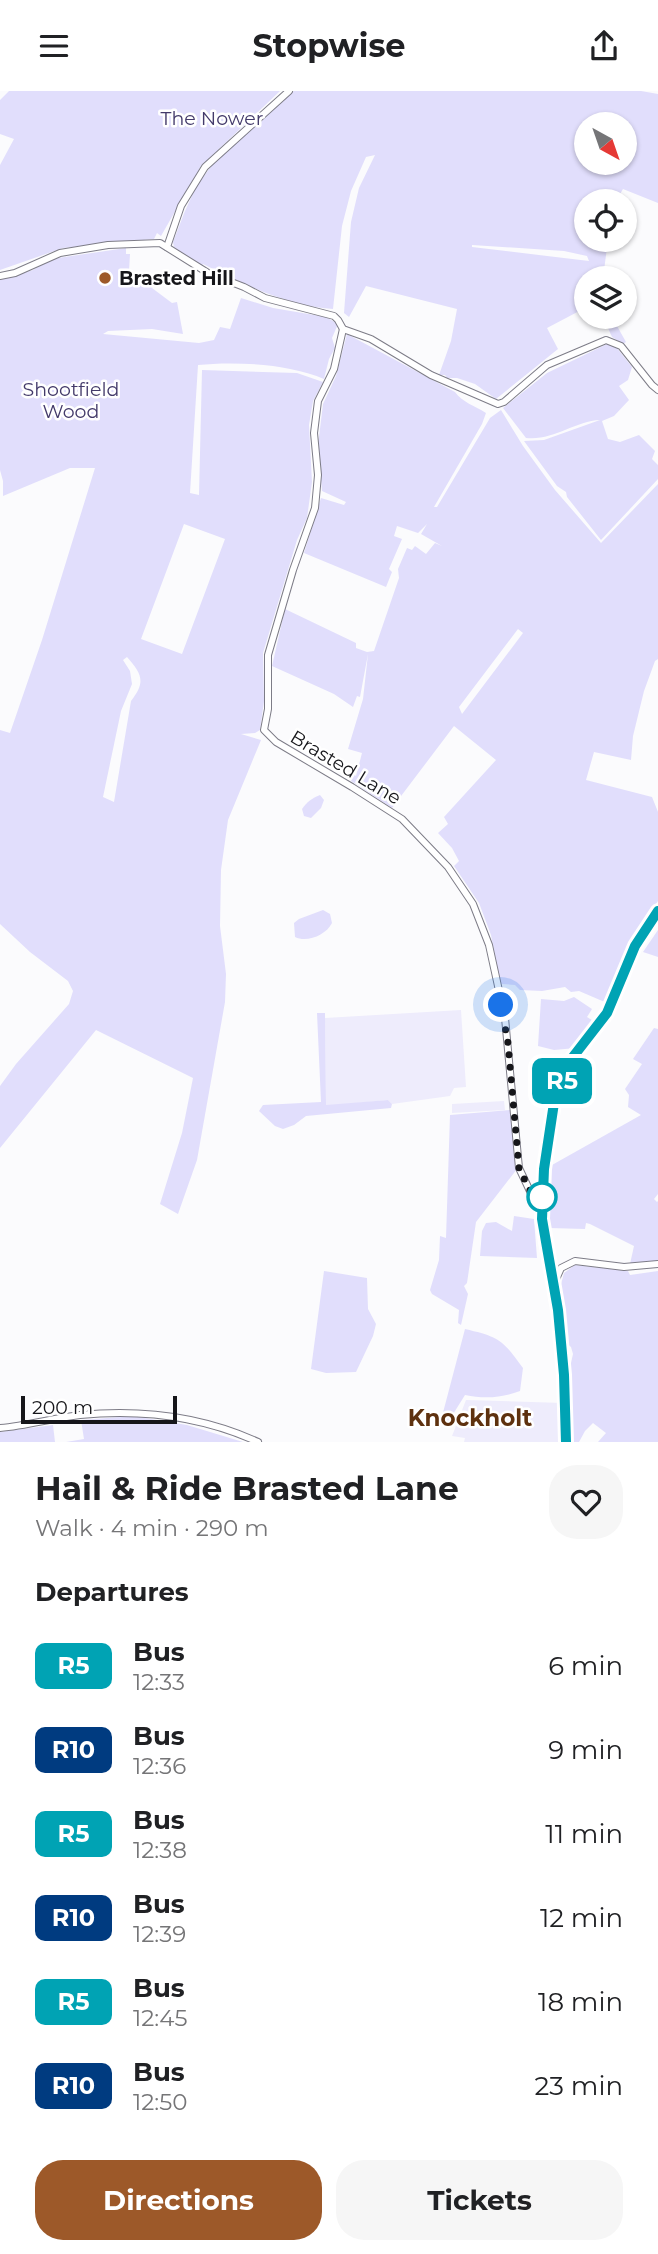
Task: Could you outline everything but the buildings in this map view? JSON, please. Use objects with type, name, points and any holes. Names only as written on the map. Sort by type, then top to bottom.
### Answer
[{"type":"street","points":[[167,247],[181,206],[205,167],[289,91]]},
{"type":"street","points":[[0,276],[72,251],[108,245],[150,243],[167,247],[208,273],[265,298],[334,316],[343,329],[371,339],[431,375],[498,404],[504,402],[547,365],[606,340],[621,346],[658,390]]},
{"type":"street","name":"Brasted Lane","points":[[343,329],[334,369],[317,408],[314,446],[318,475],[315,508],[268,655],[268,709],[264,730],[275,742],[402,820],[449,867],[474,904],[489,945],[505,1018],[519,1168],[537,1206],[542,1208]]},
{"type":"street","points":[[566,1442],[564,1375],[542,1208],[544,1169],[554,1103],[569,1062],[607,1013],[635,946],[658,911]]},
{"type":"street","points":[[554,1286],[561,1268],[575,1261],[624,1267],[658,1264]]},
{"type":"street","points":[[0,1428],[114,1412],[155,1413],[226,1429],[258,1442]]},
{"type":"shaded area","points":[[461,1010],[466,1087],[454,1088],[450,1096],[392,1104],[388,1100],[326,1106],[325,1018]]},
{"type":"shaded area","points":[[504,1101],[505,1110],[452,1113],[452,1104]]},
{"type":"shaded area","points":[[466,1400],[563,1403],[562,1442],[464,1442],[465,1438],[452,1436]]},
{"type":"green space","name":"The Nower","points":[[9,91],[280,91],[201,166],[161,236],[157,233],[154,239],[63,248],[0,270],[0,165],[14,139],[0,134],[0,100]]},
{"type":"green space","points":[[294,91],[641,91],[658,94],[658,203],[637,195],[637,189],[574,189],[574,252],[606,252],[605,266],[574,266],[574,314],[547,328],[558,349],[496,399],[475,384],[439,375],[451,341],[457,309],[366,286],[349,317],[344,313],[351,222],[359,188],[375,155],[366,157],[351,191],[342,226],[333,309],[299,304],[266,293],[203,264],[201,267],[174,247],[173,242],[196,187],[212,165]],"holes":[[[472,245],[564,251],[587,256],[589,261]]]},
{"type":"green space","name":"Shootfield Wood","points":[[126,248],[126,254],[130,254],[129,271],[157,278],[152,288],[172,303],[177,302],[183,334],[152,329],[108,331],[103,334],[199,343],[214,340],[220,327],[230,329],[241,298],[273,308],[326,317],[338,324],[332,338],[335,348],[324,379],[295,370],[262,365],[198,365],[190,493],[199,495],[202,370],[297,373],[323,382],[313,401],[309,425],[312,482],[307,518],[297,540],[263,653],[264,701],[260,730],[241,734],[261,740],[228,820],[221,870],[220,926],[226,974],[225,1002],[197,1160],[178,1214],[160,1204],[182,1133],[193,1078],[96,1030],[0,1148],[0,1086],[69,1004],[73,991],[68,981],[30,952],[0,924],[0,730],[10,733],[95,468],[70,468],[3,496],[0,470],[0,280],[33,270],[51,259]],"holes":[[[184,524],[225,539],[182,654],[141,639]],[[127,657],[139,673],[140,683],[131,701],[114,802],[103,797],[121,711],[132,684],[130,671],[123,660]]]},
{"type":"green space","points":[[608,329],[619,329],[626,342],[623,344],[612,337]]},
{"type":"green space","points":[[347,334],[455,392],[486,413],[434,507],[437,507],[490,418],[501,410],[555,490],[601,543],[658,484],[658,659],[644,691],[633,736],[631,760],[594,752],[586,780],[652,797],[658,812],[658,901],[633,938],[607,1003],[579,991],[571,992],[565,987],[542,991],[520,990],[515,985],[500,982],[491,935],[479,903],[454,866],[459,861],[452,848],[438,833],[448,824],[444,817],[496,760],[454,726],[392,808],[351,781],[353,774],[356,776],[362,753],[348,749],[363,699],[368,654],[360,697],[357,696],[353,707],[334,694],[272,666],[285,609],[356,643],[356,648],[367,652],[374,651],[399,578],[398,569],[407,548],[412,550],[415,546],[426,554],[435,543],[442,546],[421,534],[427,524],[418,533],[397,526],[394,536],[402,539],[389,569],[392,572],[386,587],[304,553],[321,498],[344,505],[346,502],[322,491],[318,445],[323,404],[336,376]],"holes":[[[518,629],[523,633],[462,714],[459,707]]]},
{"type":"green space","points":[[607,344],[617,348],[632,367],[628,380],[619,386],[629,400],[614,416],[602,421],[608,439],[620,442],[639,435],[655,451],[652,459],[658,465],[658,479],[601,540],[524,441],[544,440],[600,420],[545,437],[526,438],[503,408],[547,373]]},
{"type":"green space","points":[[320,795],[324,800],[321,808],[311,818],[304,816],[302,809]]},
{"type":"green space","points":[[323,910],[330,914],[332,923],[325,931],[316,937],[295,937],[294,923]]},
{"type":"green space","points":[[658,930],[658,957],[643,952]]},
{"type":"green space","points":[[574,997],[592,1009],[587,1017],[595,1022],[576,1048],[554,1050],[538,1046],[541,999],[564,1001]]},
{"type":"green space","points":[[317,1013],[325,1013],[326,1105],[388,1100],[392,1104],[391,1108],[306,1116],[283,1129],[275,1126],[259,1111],[263,1105],[321,1102]]},
{"type":"green space","points":[[654,1028],[658,1029],[658,1194],[654,1199],[658,1201],[658,1261],[630,1264],[634,1246],[590,1224],[586,1223],[585,1229],[549,1228],[551,1174],[547,1172],[548,1164],[552,1165],[641,1115],[628,1107],[629,1095],[625,1089],[642,1064],[633,1059]]},
{"type":"green space","points":[[510,1110],[517,1169],[476,1222],[467,1283],[464,1286],[468,1294],[461,1325],[458,1323],[459,1310],[432,1294],[430,1290],[439,1260],[440,1236],[446,1238],[450,1115]]},
{"type":"green space","points":[[514,1216],[534,1219],[537,1258],[480,1256],[482,1231],[486,1223],[496,1222],[512,1231]]},
{"type":"green space","points":[[575,1265],[628,1271],[630,1275],[658,1271],[658,1442],[598,1442],[606,1433],[593,1423],[579,1442],[569,1442],[569,1372],[573,1354],[571,1347],[564,1341],[559,1292],[564,1273]]},
{"type":"green space","points":[[324,1271],[367,1278],[368,1309],[376,1324],[356,1372],[326,1373],[311,1369]]},
{"type":"green space","points":[[465,1329],[493,1337],[510,1351],[523,1368],[520,1391],[493,1397],[465,1395],[445,1427],[440,1424]]},
{"type":"green space","points":[[133,1416],[187,1425],[243,1442],[66,1442],[84,1439],[81,1420]]},
{"type":"green space","points":[[53,1425],[55,1442],[0,1442],[0,1432]]},
{"type":"bus line","name":"R5","points":[[566,1442],[558,1310],[542,1219],[544,1169],[554,1103],[569,1062],[607,1013],[635,946],[658,911]]},
{"type":"place","name":"Brasted Hill","points":[[105,278]]},
{"type":"district","name":"Knockholt","points":[[470,1418]]},
{"type":"route","points":[[501,1005],[508,1043],[519,1168],[537,1206],[542,1208],[542,1197]]}]
